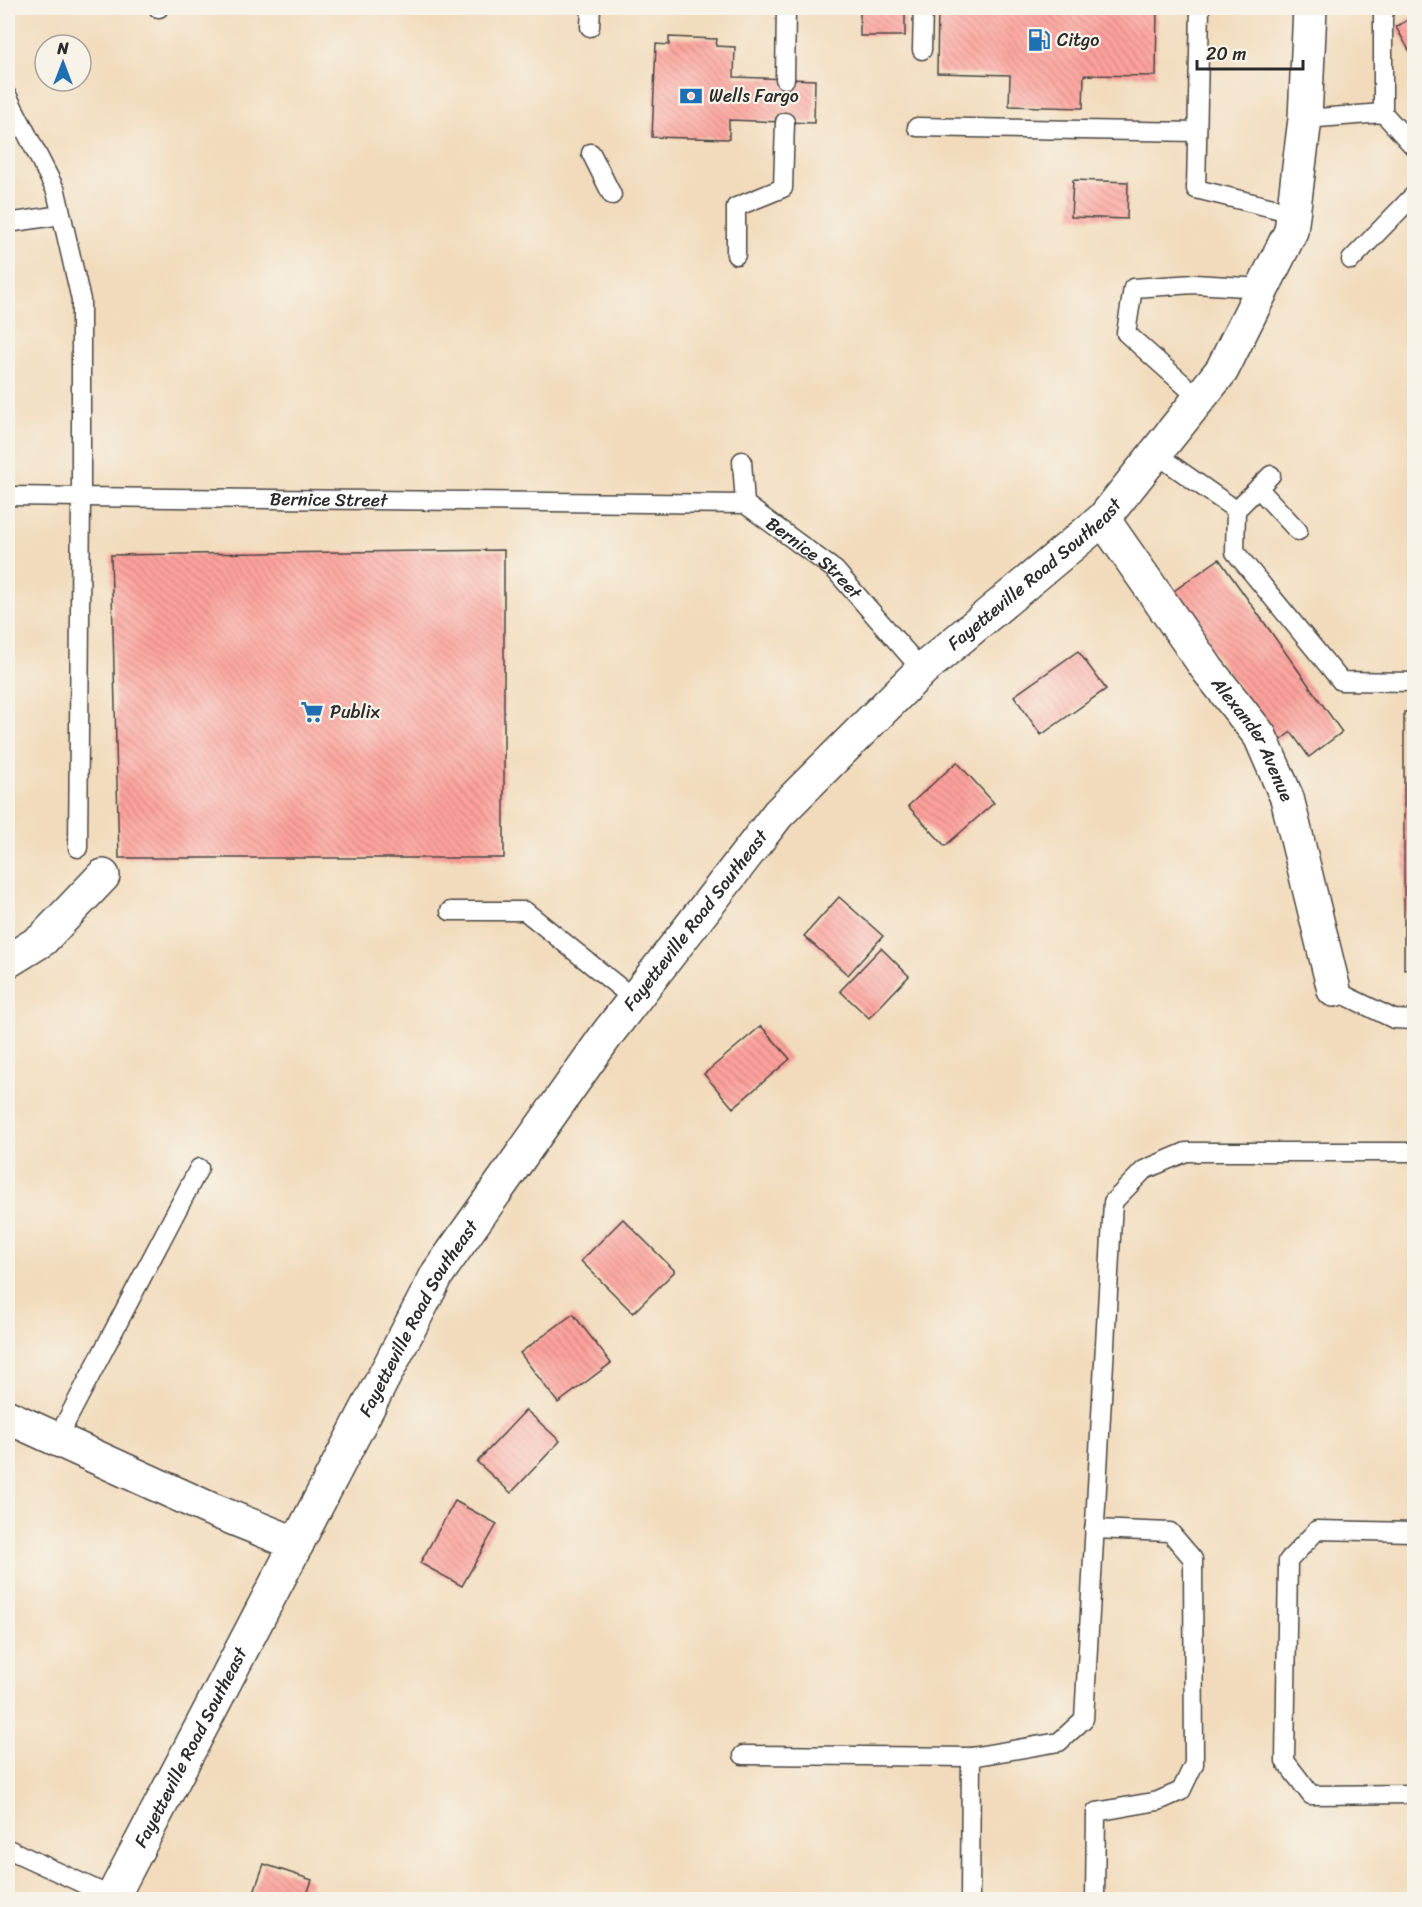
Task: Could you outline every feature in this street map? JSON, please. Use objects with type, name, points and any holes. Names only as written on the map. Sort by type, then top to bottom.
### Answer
[{"type":"street","name":"Fayetteville Road Southeast","points":[[111,1898],[438,1273],[634,999],[778,814],[922,670],[1103,519],[1222,370],[1291,231],[1305,119],[1310,8]]},
{"type":"street","name":"Alexander Avenue","points":[[1103,519],[1208,670],[1260,736],[1287,798],[1334,990]]},
{"type":"street","points":[[8,961],[42,940],[103,876]]},
{"type":"street","points":[[8,1417],[210,1509],[297,1544]]},
{"type":"lane","points":[[590,27],[591,8]]},
{"type":"lane","points":[[785,79],[786,8]]},
{"type":"lane","points":[[922,50],[923,8]]},
{"type":"lane","points":[[1200,8],[1196,189],[1293,213]]},
{"type":"lane","points":[[1387,8],[1383,11],[1383,113],[1414,147]]},
{"type":"lane","points":[[8,97],[56,191],[81,300],[78,848]]},
{"type":"lane","points":[[1305,119],[1383,113]]},
{"type":"lane","points":[[736,255],[736,207],[783,188],[785,122]]},
{"type":"lane","points":[[917,126],[1197,132]]},
{"type":"lane","points":[[591,153],[612,195]]},
{"type":"lane","points":[[1351,260],[1414,195]]},
{"type":"lane","points":[[8,223],[61,215]]},
{"type":"lane","points":[[1200,399],[1126,333],[1133,288],[1194,284],[1263,288]]},
{"type":"lane","points":[[1156,454],[1236,510]]},
{"type":"lane","points":[[742,461],[745,504]]},
{"type":"lane","points":[[1298,531],[1265,481],[1236,510],[1235,552],[1341,681],[1414,682]]},
{"type":"lane","name":"Bernice Street","points":[[8,496],[745,504],[835,570],[922,670]]},
{"type":"lane","points":[[450,911],[525,911],[634,999]]},
{"type":"lane","points":[[1334,990],[1394,1019],[1414,1020]]},
{"type":"lane","points":[[743,1755],[971,1757],[1059,1742],[1084,1719],[1113,1202],[1144,1170],[1186,1152],[1414,1152]]},
{"type":"lane","points":[[57,1439],[199,1168]]},
{"type":"lane","points":[[1094,1529],[1170,1532],[1193,1559],[1194,1741],[1194,1764],[1180,1791],[1158,1801],[1096,1812],[1095,1899]]},
{"type":"lane","points":[[1414,1532],[1317,1530],[1288,1561],[1285,1761],[1311,1795],[1414,1794]]},
{"type":"lane","points":[[970,1899],[971,1757]]},
{"type":"lane","points":[[8,1849],[111,1898]]},
{"type":"building","points":[[860,8],[905,8],[905,36],[860,36]]},
{"type":"building","points":[[938,8],[1157,8],[1156,76],[1084,75],[1083,108],[1009,106],[1010,75],[937,73]]},
{"type":"building","points":[[1414,16],[1414,59],[1396,27]]},
{"type":"building","points":[[669,37],[717,39],[716,46],[735,47],[734,77],[815,80],[814,123],[729,120],[729,139],[652,137],[656,44],[669,45]]},
{"type":"building","points":[[1073,180],[1128,182],[1127,219],[1071,217]]},
{"type":"building","points":[[504,550],[504,858],[119,858],[111,555]]},
{"type":"building","points":[[1219,559],[1342,732],[1309,757],[1291,732],[1278,742],[1171,593]]},
{"type":"building","points":[[1078,651],[1106,689],[1041,735],[1014,696]]},
{"type":"building","points":[[1404,712],[1414,712],[1414,969],[1404,969]]},
{"type":"building","points":[[957,762],[994,803],[945,846],[908,806]]},
{"type":"building","points":[[839,897],[883,936],[848,975],[804,936]]},
{"type":"building","points":[[881,948],[909,976],[869,1018],[840,991]]},
{"type":"building","points":[[761,1026],[790,1059],[733,1108],[704,1074]]},
{"type":"building","points":[[623,1219],[675,1271],[633,1313],[581,1261]]},
{"type":"building","points":[[573,1314],[611,1363],[558,1403],[520,1353]]},
{"type":"building","points":[[526,1410],[560,1441],[511,1493],[477,1462]]},
{"type":"building","points":[[455,1501],[497,1524],[462,1586],[420,1563]]},
{"type":"building","points":[[264,1864],[312,1880],[305,1900],[251,1900]]},
{"type":"place","name":"Citgo","points":[[1039,40]]},
{"type":"place","name":"Wells Fargo","points":[[691,96]]},
{"type":"place","name":"Publix","points":[[312,712]]}]
